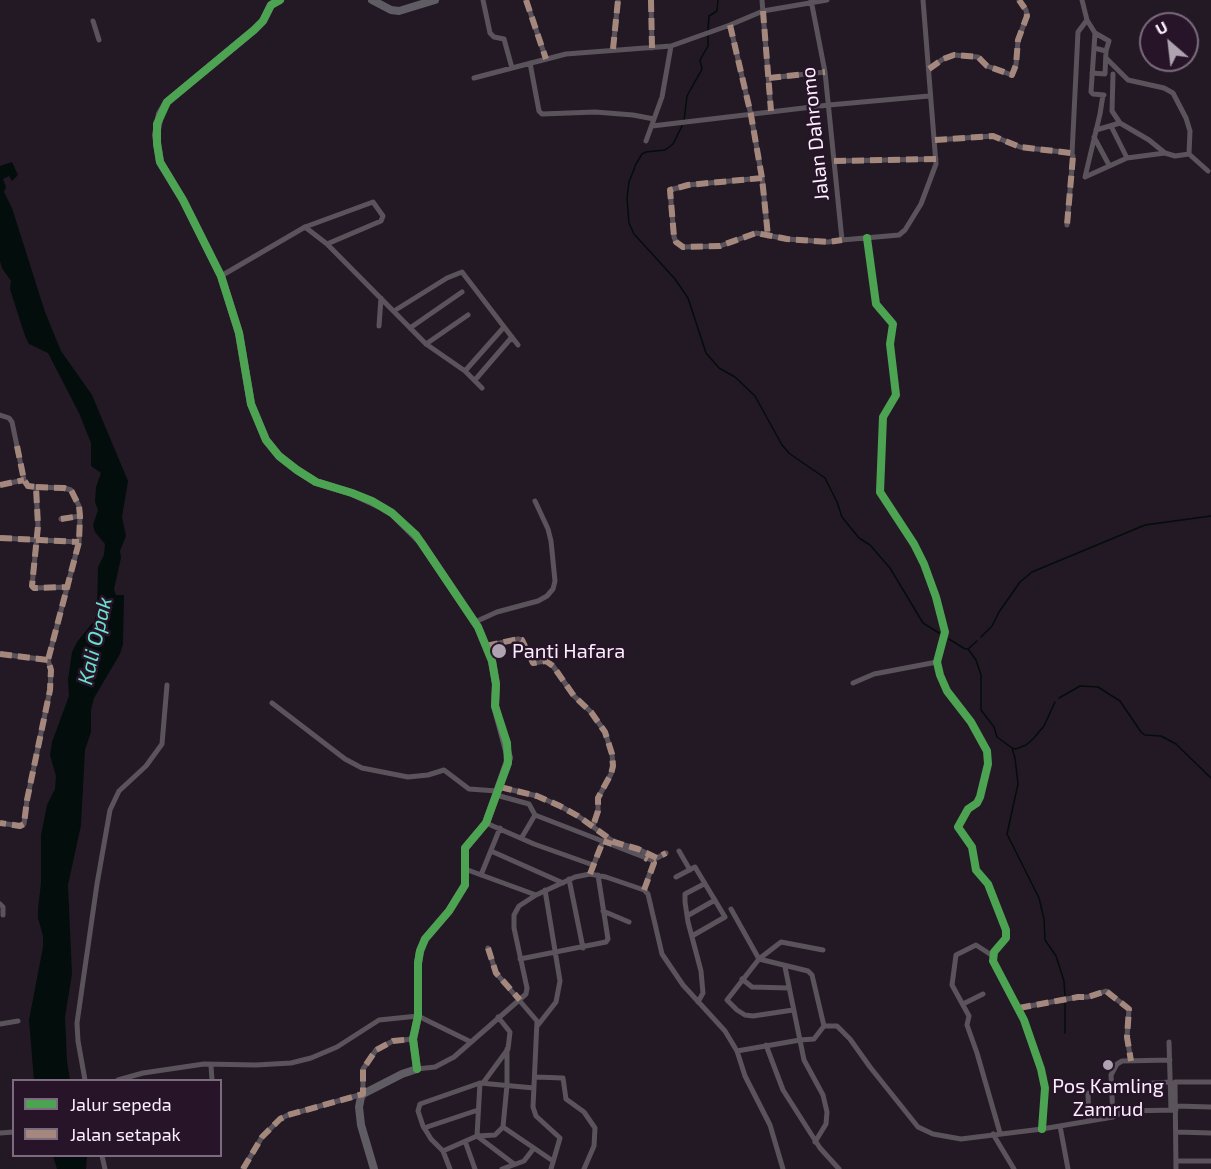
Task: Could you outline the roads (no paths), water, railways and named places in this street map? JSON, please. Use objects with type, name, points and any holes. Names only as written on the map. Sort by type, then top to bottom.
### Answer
[{"type":"street","points":[[280,0],[271,5],[263,21],[254,30],[167,102],[157,124],[159,162],[183,200],[221,276],[240,333],[255,416],[273,451],[316,482],[352,493],[392,513],[422,542],[475,622],[492,661],[496,684],[495,706],[509,758],[486,823],[465,848],[465,885],[449,911],[425,939],[420,951],[418,1016],[413,1039],[417,1069]]},
{"type":"street","points":[[372,0],[391,10],[399,11],[435,0]]},
{"type":"street","points":[[483,0],[490,33],[494,37],[504,39],[512,68]]},
{"type":"street","points":[[526,0],[546,59]]},
{"type":"street","points":[[613,49],[618,0]]},
{"type":"street","points":[[651,0],[652,48]]},
{"type":"street","points":[[762,0],[771,111]]},
{"type":"street","points":[[474,78],[566,54],[671,46],[763,11],[827,0]]},
{"type":"street","points":[[762,178],[674,188],[669,191],[674,237],[683,247],[720,246],[756,233],[821,242],[899,235],[905,230],[921,204],[936,164],[923,0]]},
{"type":"street","points":[[929,69],[943,59],[954,55],[978,57],[989,67],[1010,75],[1014,73],[1018,40],[1027,16],[1019,0]]},
{"type":"street","points":[[1082,0],[1087,20],[1095,33],[1109,41],[1105,74]]},
{"type":"street","name":"Jalan Dahromo","points":[[811,1],[825,72],[842,240]]},
{"type":"street","points":[[1067,225],[1078,32],[1087,20]]},
{"type":"street","points":[[93,21],[99,40]]},
{"type":"street","points":[[730,25],[751,115],[762,178],[768,236]]},
{"type":"street","points":[[1095,33],[1091,92],[1093,94],[1112,94]]},
{"type":"street","points":[[646,141],[664,91],[671,46]]},
{"type":"street","points":[[1094,48],[1106,54],[1128,80],[1164,88],[1173,93],[1190,131],[1189,154]]},
{"type":"street","points":[[530,63],[539,111],[542,114],[595,112],[654,119]]},
{"type":"street","points":[[769,78],[825,72]]},
{"type":"street","points":[[1092,73],[1121,74]]},
{"type":"street","points":[[1113,74],[1112,111],[1120,123],[1149,140],[1165,153],[1175,156],[1189,154],[1208,171]]},
{"type":"street","points":[[1103,94],[1095,142],[1085,177],[1127,158],[1165,153]]},
{"type":"street","points":[[652,126],[771,111],[929,96]]},
{"type":"street","points":[[1096,130],[1120,123]]},
{"type":"street","points":[[1111,126],[1127,158]]},
{"type":"street","points":[[935,140],[993,136],[1020,147],[1072,154]]},
{"type":"street","points":[[1095,142],[1109,165]]},
{"type":"street","points":[[834,161],[936,159]]},
{"type":"street","points":[[221,276],[305,228],[373,202],[383,216],[381,221],[327,244]]},
{"type":"street","points":[[305,228],[327,244],[426,344],[465,371],[482,388]]},
{"type":"street","points":[[867,238],[876,304],[893,324],[890,345],[896,395],[883,417],[880,492],[914,544],[936,597],[945,632],[937,662],[938,671],[947,691],[971,722],[987,751],[988,758],[979,800],[968,809],[958,827],[972,847],[976,870],[988,884],[1006,930],[1005,938],[993,956],[995,965],[1018,1008],[1044,1078],[1042,1129]]},
{"type":"street","points":[[394,311],[447,278],[462,272],[518,345]]},
{"type":"street","points":[[410,328],[462,292]]},
{"type":"street","points":[[379,326],[381,298]]},
{"type":"street","points":[[426,344],[468,315]]},
{"type":"street","points":[[465,371],[504,327]]},
{"type":"street","points":[[475,380],[512,337]]},
{"type":"street","points":[[0,415],[9,418],[12,422],[24,480],[28,486],[71,490],[76,498],[80,516],[79,542],[48,660],[51,670],[50,690],[24,824],[20,826],[0,823]]},
{"type":"street","points":[[3,485],[24,480]]},
{"type":"street","points":[[36,487],[37,538],[32,586],[34,588],[68,587]]},
{"type":"street","points":[[475,622],[497,612],[538,601],[553,590],[555,581],[551,541],[535,501]]},
{"type":"street","points":[[61,519],[80,516]]},
{"type":"street","points":[[2,538],[37,538],[79,542]]},
{"type":"street","points":[[486,646],[522,640],[532,663],[546,661],[553,666],[574,696],[591,712],[605,732],[613,766],[598,798],[598,812],[593,826]]},
{"type":"street","points":[[0,654],[48,660]]},
{"type":"street","points":[[853,683],[874,674],[937,662]]},
{"type":"street","points":[[85,1079],[77,1023],[110,810],[119,791],[146,766],[162,744],[167,685]]},
{"type":"street","points":[[272,703],[345,759],[362,768],[408,777],[428,775],[444,770],[469,789],[537,796],[569,811],[593,826],[609,840],[657,858],[666,853]]},
{"type":"street","points":[[498,791],[529,804],[535,815],[654,861],[645,891],[662,954],[683,986],[725,1031],[737,1051],[745,1076],[770,1125],[783,1169]]},
{"type":"street","points":[[522,837],[535,815]]},
{"type":"street","points":[[486,823],[534,844],[593,865]]},
{"type":"street","points":[[481,875],[500,828]]},
{"type":"street","points":[[590,874],[603,841]]},
{"type":"street","points":[[491,851],[566,881]]},
{"type":"street","points":[[679,851],[690,870]]},
{"type":"street","points":[[676,877],[695,867],[725,917],[692,936]]},
{"type":"street","points":[[465,869],[536,895]]},
{"type":"street","points":[[243,1169],[262,1137],[280,1119],[363,1094],[402,1074],[435,1067],[445,1062],[526,994],[527,988],[514,928],[514,915],[519,906],[545,890],[590,874],[645,891]]},
{"type":"street","points":[[520,959],[583,948],[608,941],[598,875]]},
{"type":"street","points":[[566,881],[583,948]]},
{"type":"street","points":[[698,1002],[703,993],[701,972],[687,916],[686,894],[704,884]]},
{"type":"street","points":[[538,1025],[558,998],[560,981],[545,890]]},
{"type":"street","points":[[687,916],[715,900]]},
{"type":"street","points":[[0,904],[3,907],[3,915]]},
{"type":"street","points":[[731,909],[759,959],[812,975],[824,1023],[814,1039],[737,1051]]},
{"type":"street","points":[[603,911],[629,922]]},
{"type":"street","points":[[793,1010],[761,1016],[745,1015],[727,1000],[759,959],[781,942],[823,950]]},
{"type":"street","points":[[993,956],[976,945],[955,957],[952,987],[969,1016],[967,1025],[977,1053],[996,1134],[1014,1169]]},
{"type":"street","points":[[488,948],[496,973],[535,1016],[538,1025],[533,1107],[534,1113],[560,1138],[551,1169]]},
{"type":"street","points":[[785,967],[806,1065],[820,1089],[827,1112],[826,1124],[815,1142]]},
{"type":"street","points":[[742,979],[752,987],[789,988]]},
{"type":"street","points":[[1018,1008],[1088,997],[1106,991],[1129,1009],[1127,1037],[1131,1061]]},
{"type":"street","points":[[963,1004],[983,994]]},
{"type":"street","points":[[122,1079],[204,1064],[211,1066],[291,1063],[311,1058],[337,1047],[379,1020],[418,1016],[471,1042]]},
{"type":"street","points":[[443,1151],[477,1136],[495,1135],[503,1127],[510,1032],[498,1017]]},
{"type":"street","points":[[0,1024],[18,1021]]},
{"type":"street","points":[[824,1023],[837,1026],[850,1039],[918,1127],[926,1132],[961,1139],[1113,1117],[1124,1111],[1211,1107]]},
{"type":"street","points":[[374,1169],[361,1125],[359,1107],[363,1094],[363,1069],[376,1050],[393,1041],[413,1039]]},
{"type":"street","points":[[1169,1042],[1175,1110],[1176,1169]]},
{"type":"street","points":[[766,1045],[783,1090],[815,1142],[839,1169]]},
{"type":"street","points":[[477,1136],[482,1083],[507,1049]]},
{"type":"street","points":[[1113,1117],[1111,1075],[1114,1068],[1122,1061],[1170,1060]]},
{"type":"street","points":[[211,1066],[212,1079]]},
{"type":"street","points":[[535,1077],[563,1078],[566,1100],[584,1112],[595,1128],[594,1146],[584,1169]]},
{"type":"street","points":[[1112,1086],[1211,1082]]},
{"type":"street","points":[[450,1169],[443,1151],[424,1128],[419,1115],[420,1104],[482,1083],[534,1088]]},
{"type":"street","points":[[1088,1094],[1089,1121]]},
{"type":"street","points":[[424,1128],[478,1110]]},
{"type":"street","points":[[1060,1126],[1068,1169]]},
{"type":"street","points":[[503,1127],[553,1161]]},
{"type":"street","points":[[1176,1132],[1211,1133]]},
{"type":"street","points":[[477,1136],[514,1164]]},
{"type":"street","points":[[465,1142],[475,1169]]},
{"type":"street","points":[[502,1169],[524,1161],[534,1148]]},
{"type":"street","points":[[1176,1161],[1211,1161]]},
{"type":"water","name":"Kali Opak","points":[[12,162],[18,175],[12,181],[9,176],[3,179],[6,187],[4,192],[12,208],[45,312],[61,351],[92,395],[128,481],[122,517],[126,536],[120,551],[121,558],[114,589],[116,595],[124,595],[123,644],[120,654],[94,698],[91,710],[91,732],[85,750],[81,825],[68,885],[72,974],[65,1017],[70,1079],[34,1079],[29,1020],[43,947],[43,936],[38,918],[41,835],[47,805],[55,789],[56,776],[50,755],[52,742],[69,696],[68,680],[72,652],[97,613],[98,567],[104,555],[105,544],[95,532],[93,525],[98,510],[95,502],[96,487],[101,473],[91,466],[91,443],[79,413],[48,353],[29,344],[25,336],[10,289],[11,281],[2,268],[0,261],[0,166]]},
{"type":"water","points":[[53,1157],[87,1157],[86,1169],[57,1169]]},
{"type":"waterway","points":[[708,31],[709,16],[717,11],[718,0]]},
{"type":"waterway","points":[[684,120],[687,96],[702,69],[700,60],[708,46],[708,36]]},
{"type":"waterway","points":[[682,126],[673,144],[665,150],[642,154],[636,164],[629,182],[627,198],[629,223],[634,234],[675,279],[688,298],[706,353],[719,368],[735,377],[755,396],[782,445],[790,454],[825,478],[842,517],[859,538],[870,545],[890,568],[923,623],[939,633]]},
{"type":"waterway","points":[[981,637],[992,626],[1020,582],[1032,572],[1145,525],[1211,516]]},
{"type":"waterway","points":[[949,639],[965,649],[977,641]]},
{"type":"waterway","points":[[968,649],[976,660],[981,675],[981,710],[994,727],[997,737],[1012,748],[1015,758],[1018,784],[1007,834],[1039,898],[1044,919],[1045,940],[1056,956],[1064,981],[1065,996]]},
{"type":"waterway","points":[[1059,698],[1080,686],[1098,687],[1120,701],[1141,732],[1145,735],[1161,736],[1176,744],[1211,778]]},
{"type":"waterway","points":[[1012,748],[1016,749],[1026,745],[1033,739],[1044,726],[1055,702]]},
{"type":"waterway","points":[[1065,1001],[1065,1033]]},
{"type":"place","name":"Panti Hafara","points":[[499,651]]},
{"type":"place","name":"Pos Kamling Zamrud","points":[[1108,1065]]}]
